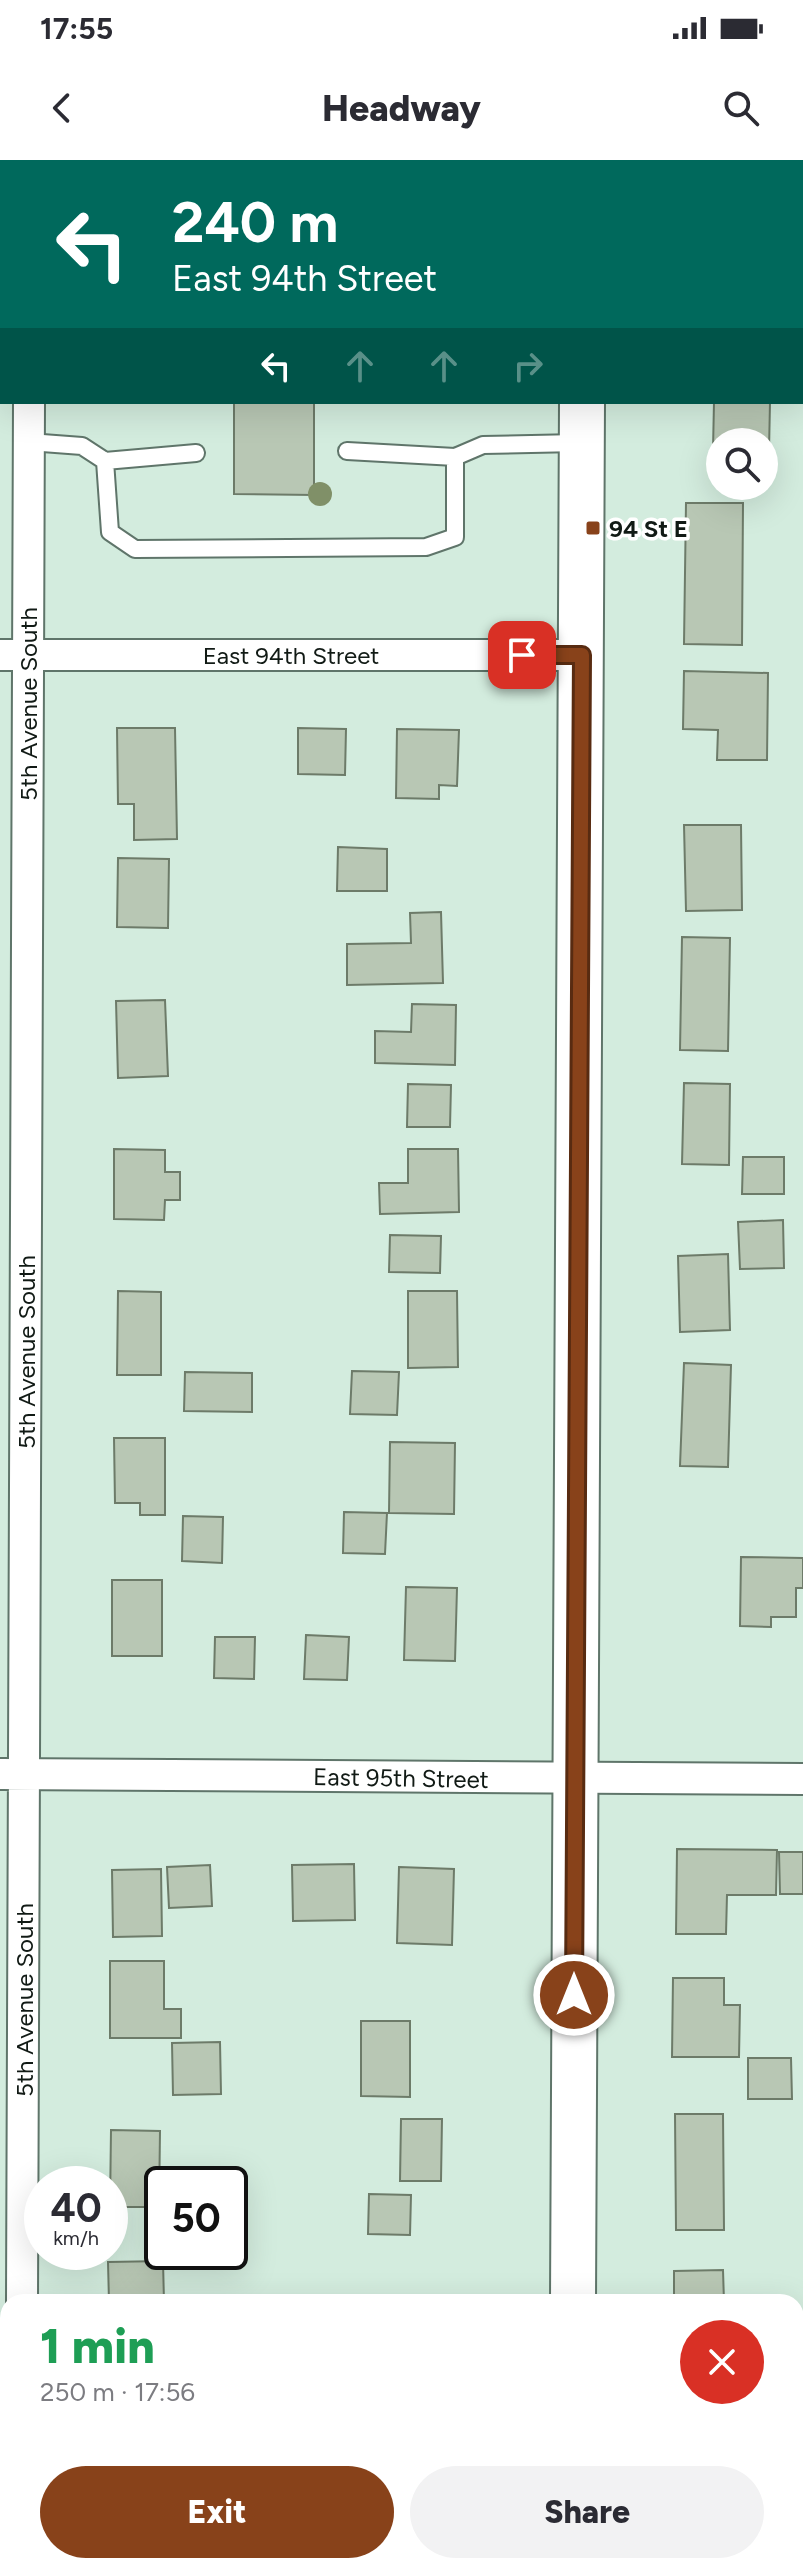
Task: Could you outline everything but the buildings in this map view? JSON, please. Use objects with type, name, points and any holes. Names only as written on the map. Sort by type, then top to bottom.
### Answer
[{"type":"main road","points":[[573,2294],[582,422]]},
{"type":"street","name":"5th Avenue South","points":[[22,2294],[12,1774],[14,655],[29,404]]},
{"type":"street","name":"East 94th Street","points":[[14,655],[582,655]]},
{"type":"street","name":"East 95th Street","points":[[12,1774],[803,1779]]},
{"type":"lane","points":[[347,451],[455,457],[483,445],[582,422]]},
{"type":"lane","points":[[29,442],[82,446],[105,461],[196,453]]},
{"type":"lane","points":[[105,461],[110,532],[135,549],[426,547],[455,537],[455,457]]},
{"type":"place","name":"94 St E","points":[[593,528]]},
{"type":"route","points":[[522,655],[582,655],[574,1995]]}]
